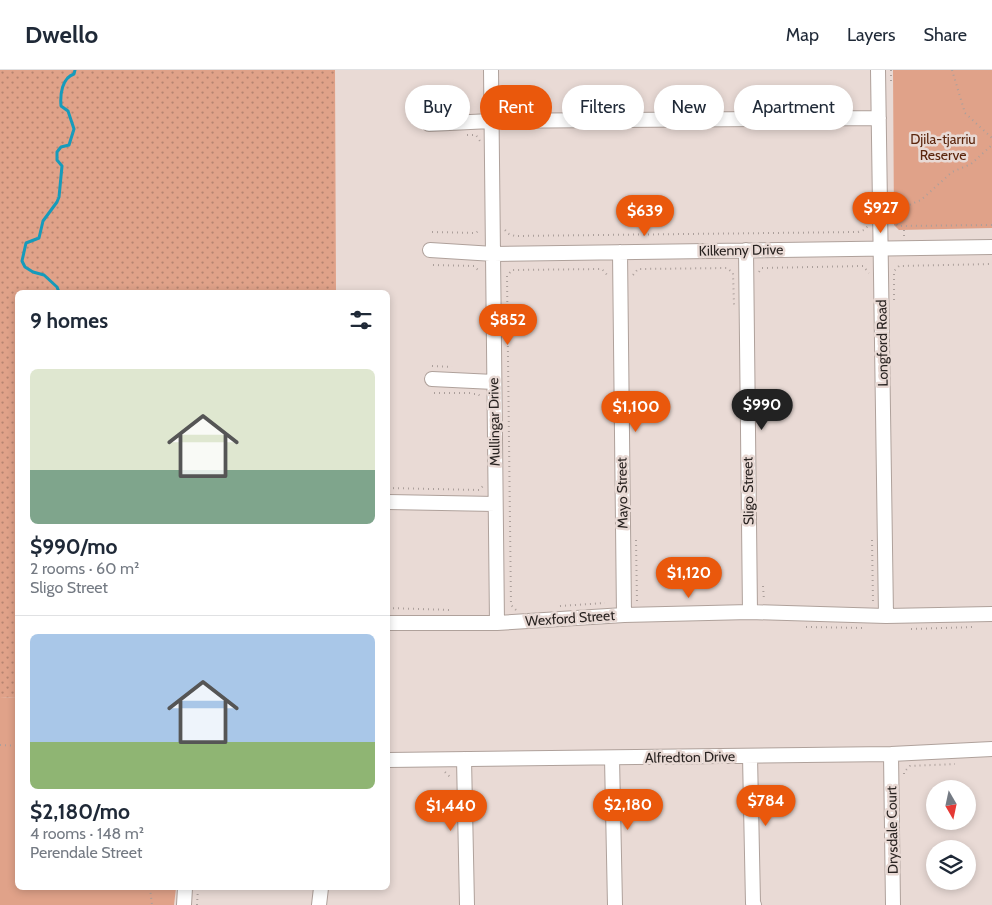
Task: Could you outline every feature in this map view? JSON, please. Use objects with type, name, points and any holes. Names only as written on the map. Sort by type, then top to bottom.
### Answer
[{"type":"street","name":"Mullingar Drive","points":[[491,70],[491,85]]},
{"type":"street","name":"Longford Road","points":[[878,70],[885,220],[881,249],[886,616]]},
{"type":"street","points":[[552,121],[879,118]]},
{"type":"street","name":"Mullingar Drive","points":[[491,130],[497,623]]},
{"type":"street","name":"Kilkenny Drive","points":[[430,250],[494,254],[992,247]]},
{"type":"street","name":"Sligo Street","points":[[746,250],[750,612]]},
{"type":"street","name":"Mayo Street","points":[[620,252],[624,615]]},
{"type":"street","points":[[432,373],[494,382]]},
{"type":"street","points":[[390,502],[495,504]]},
{"type":"street","name":"Wexford Street","points":[[390,622],[497,623],[624,615],[750,612],[886,616],[992,614]]},
{"type":"street","name":"Alfredton Drive","points":[[390,760],[891,754],[992,749]]},
{"type":"street","name":"Drysdale Court","points":[[891,754],[893,905]]},
{"type":"street","points":[[750,756],[754,905]]},
{"type":"street","points":[[612,758],[616,905]]},
{"type":"street","points":[[464,759],[467,905]]},
{"type":"street","points":[[184,905],[185,890]]},
{"type":"street","points":[[319,905],[321,890]]},
{"type":"path","points":[[952,70],[965,113],[992,138]]},
{"type":"path","points":[[467,135],[476,135],[480,141]]},
{"type":"path","points":[[432,232],[476,234],[481,228],[506,230],[509,234],[516,236],[858,232],[864,230],[869,221],[885,220],[898,216],[904,207],[921,200],[952,172],[971,164],[992,145]]},
{"type":"path","points":[[885,220],[898,226],[992,225]]},
{"type":"path","points":[[894,305],[894,271],[899,266],[992,264]]},
{"type":"path","points":[[433,265],[474,266],[481,275]]},
{"type":"path","points":[[758,274],[762,268],[863,266],[869,272],[869,275]]},
{"type":"path","points":[[633,275],[638,269],[728,268],[733,273],[734,304]]},
{"type":"path","points":[[517,610],[511,605],[507,276],[512,270],[600,269],[608,275]]},
{"type":"path","points":[[432,373],[457,367]]},
{"type":"path","points":[[474,394],[478,394],[483,400]]},
{"type":"path","points":[[390,488],[479,490],[484,485],[484,479]]},
{"type":"path","points":[[636,533],[637,603]]},
{"type":"path","points":[[872,533],[873,603]]},
{"type":"path","points":[[763,581],[763,600],[771,600]]},
{"type":"path","points":[[555,606],[612,603]]},
{"type":"path","points":[[390,608],[452,610]]},
{"type":"path","points":[[803,626],[870,628]]},
{"type":"path","points":[[905,629],[981,627]]},
{"type":"path","points":[[0,745],[15,746]]},
{"type":"path","points":[[892,780],[904,779],[904,772],[910,766],[963,763]]},
{"type":"path","points":[[446,772],[452,778],[452,785],[464,784]]},
{"type":"path","points":[[150,890],[152,905]]},
{"type":"path","points":[[197,905],[198,890]]},
{"type":"green space","points":[[0,70],[335,70],[336,290],[15,290],[15,697],[0,698]]},
{"type":"green space","name":"Djila-tjarriu Reserve","points":[[893,70],[992,70],[992,228],[899,230],[894,225]]},
{"type":"green space","points":[[15,697],[15,890],[176,890],[174,905],[0,905],[0,698]]},
{"type":"waterway","points":[[58,290],[44,275],[33,272],[25,267],[22,261],[26,243],[39,238],[43,221],[59,197],[62,166],[57,160],[57,152],[61,147],[69,145],[74,129],[68,111],[61,106],[61,96],[64,83],[74,74],[75,70]]}]
